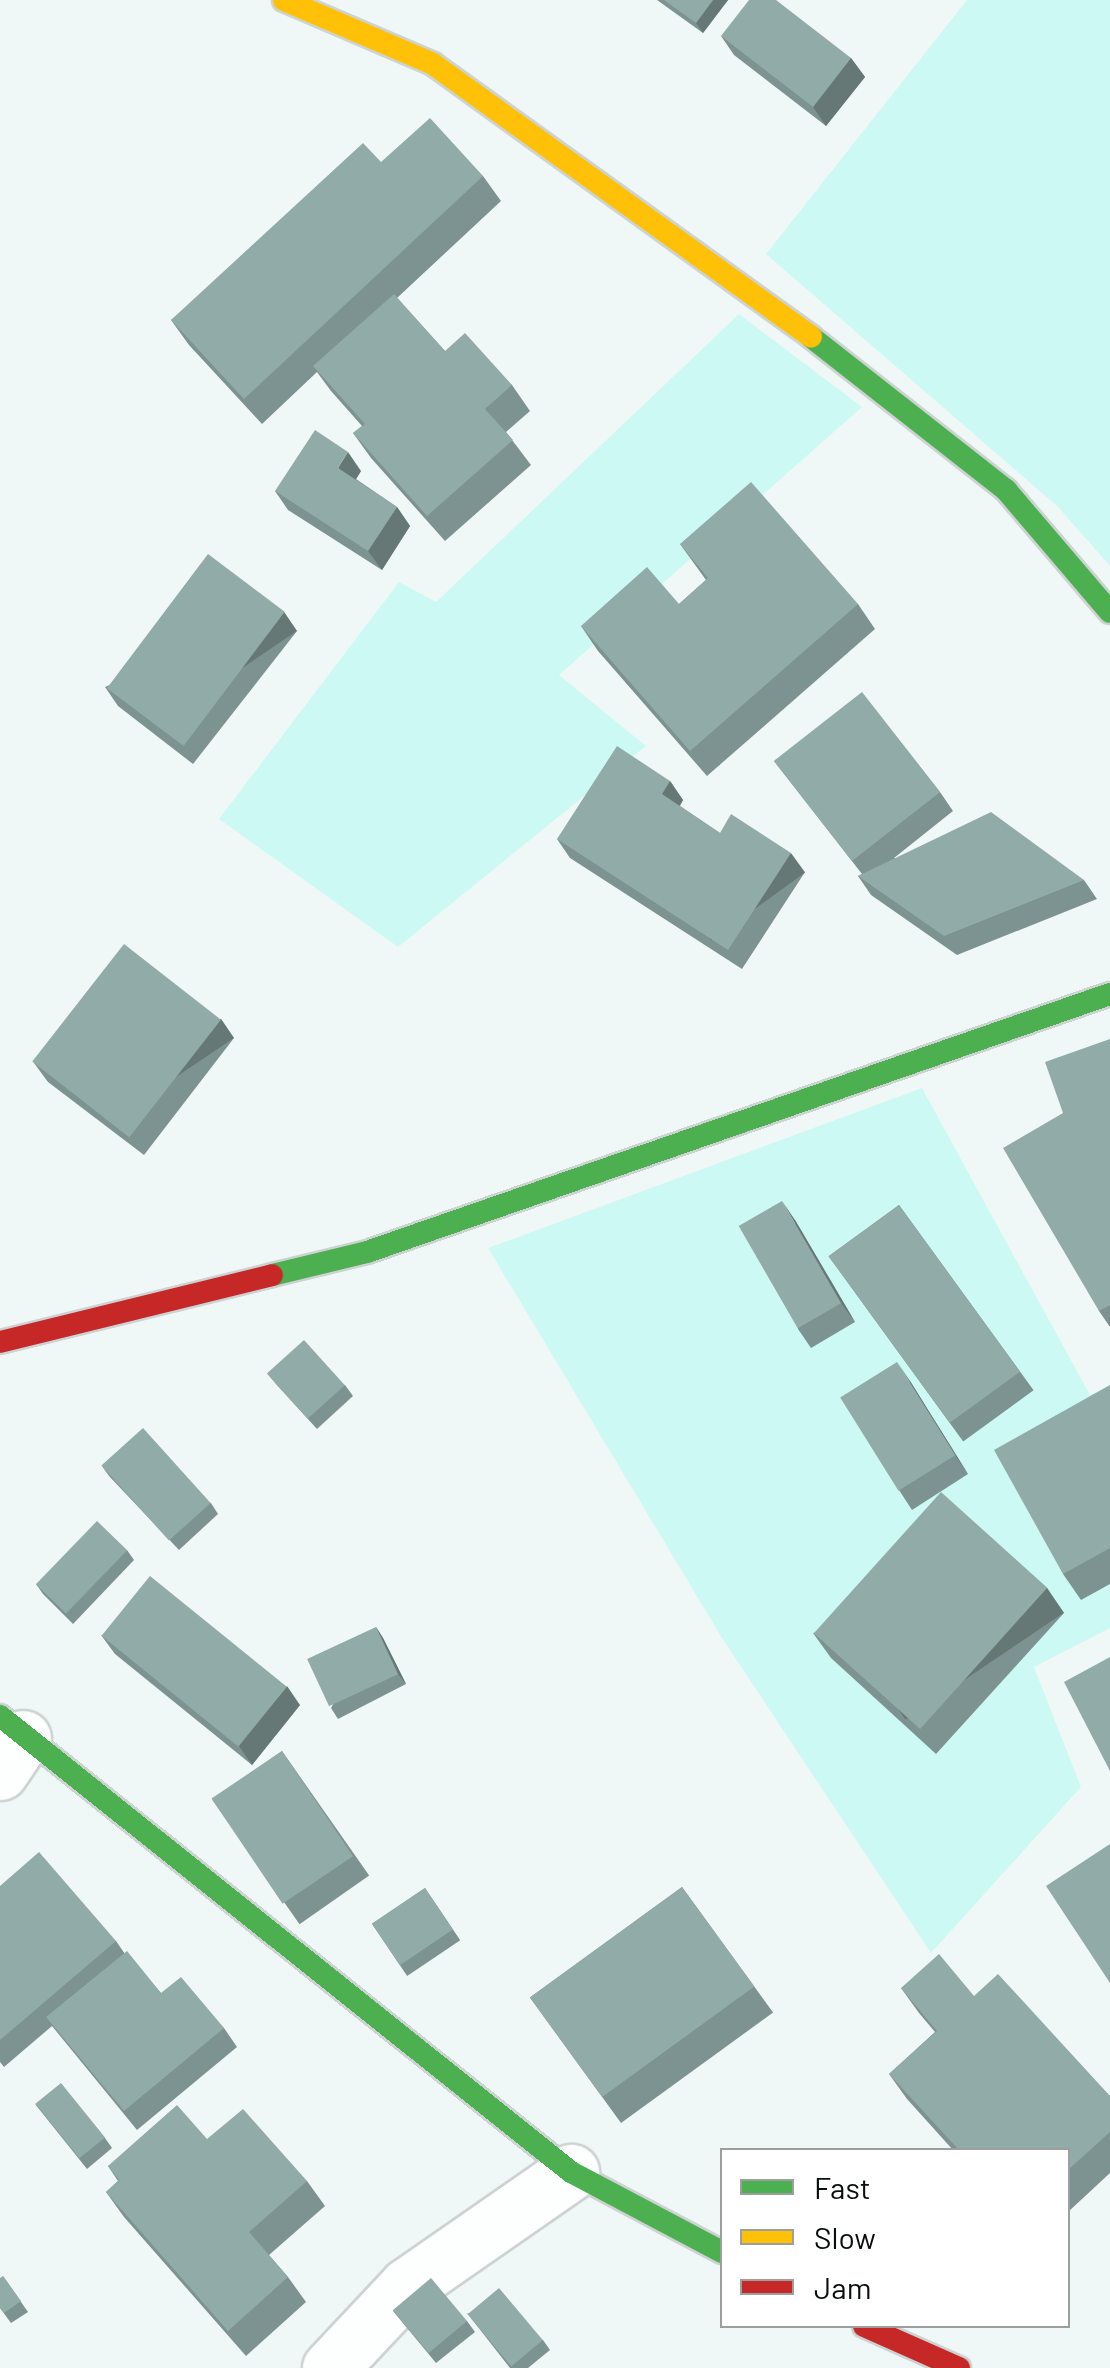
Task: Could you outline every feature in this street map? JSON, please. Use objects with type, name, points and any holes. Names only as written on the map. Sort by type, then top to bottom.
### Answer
[{"type":"street","points":[[284,0],[433,64],[758,295],[1006,490],[1110,612]]},
{"type":"street","points":[[0,1342],[368,1252],[1110,994]]},
{"type":"street","points":[[8,1742],[571,2172],[720,2251]]},
{"type":"street","points":[[330,2368],[407,2286],[571,2172]]},
{"type":"street","points":[[869,2328],[959,2368]]},
{"type":"shaded area","points":[[967,0],[1110,0],[1110,566],[1058,507],[766,254]]},
{"type":"shaded area","points":[[739,314],[862,407],[559,675],[646,746],[398,947],[219,819],[399,582],[436,602]]},
{"type":"shaded area","points":[[922,1088],[1090,1395],[1110,1386],[1110,1628],[1034,1667],[1081,1787],[931,1953],[722,1638],[488,1248]]},
{"type":"building","points":[[664,0],[713,0],[696,23]]},
{"type":"building","points":[[749,0],[776,0],[851,58],[813,107],[721,36]]},
{"type":"building","points":[[430,118],[483,176],[244,399],[171,320],[363,143],[381,162]]},
{"type":"building","points":[[394,294],[445,351],[465,333],[512,385],[485,409],[513,440],[427,516],[353,433],[365,424],[313,366]]},
{"type":"building","points":[[315,430],[348,452],[338,468],[397,507],[368,551],[275,491]]},
{"type":"building","points":[[751,482],[858,604],[690,751],[581,626],[647,567],[679,604],[708,578],[680,544]]},
{"type":"building","points":[[208,554],[285,612],[184,746],[107,688]]},
{"type":"building","points":[[862,692],[940,792],[852,861],[774,761]]},
{"type":"building","points":[[617,746],[670,781],[662,794],[720,833],[731,814],[791,853],[728,950],[557,839]]},
{"type":"building","points":[[991,812],[1084,880],[944,936],[858,876]]},
{"type":"building","points":[[124,944],[221,1020],[129,1137],[32,1061]]},
{"type":"building","points":[[1110,1039],[1110,1305],[1099,1311],[1003,1148],[1063,1113],[1045,1062]]},
{"type":"building","points":[[782,1201],[841,1303],[798,1328],[739,1226]]},
{"type":"building","points":[[899,1205],[1020,1372],[950,1423],[829,1256]]},
{"type":"building","points":[[304,1340],[345,1385],[308,1419],[267,1373]]},
{"type":"building","points":[[897,1362],[955,1455],[898,1491],[840,1398]]},
{"type":"building","points":[[1110,1385],[1110,1548],[1063,1574],[994,1450]]},
{"type":"building","points":[[143,1428],[211,1503],[169,1541],[101,1465]]},
{"type":"building","points":[[941,1492],[1047,1588],[920,1729],[814,1633]]},
{"type":"building","points":[[97,1521],[127,1550],[66,1613],[36,1584]]},
{"type":"building","points":[[150,1576],[287,1687],[238,1747],[102,1636]]},
{"type":"building","points":[[376,1627],[398,1674],[329,1706],[307,1659]]},
{"type":"building","points":[[1110,1657],[1110,1771],[1064,1682]]},
{"type":"building","points":[[282,1751],[353,1856],[283,1904],[212,1799]]},
{"type":"building","points":[[1110,1844],[1110,1983],[1046,1886]]},
{"type":"building","points":[[39,1852],[116,1941],[0,2040],[0,1886]]},
{"type":"building","points":[[682,1887],[754,1987],[602,2097],[530,1998]]},
{"type":"building","points":[[425,1888],[453,1929],[400,1965],[372,1924]]},
{"type":"building","points":[[127,1951],[161,1993],[181,1977],[224,2028],[124,2111],[46,2017]]},
{"type":"building","points":[[939,1954],[974,1996],[998,1974],[1110,2096],[1110,2132],[1070,2168],[1070,2148],[957,2148],[889,2074],[937,2031],[901,1988]]},
{"type":"building","points":[[61,2083],[105,2137],[79,2158],[35,2104]]},
{"type":"building","points":[[177,2105],[207,2139],[243,2109],[307,2181],[249,2232],[288,2277],[228,2331],[106,2192],[119,2180],[108,2166]]},
{"type":"building","points":[[3,2276],[21,2301],[4,2313],[0,2307]]},
{"type":"building","points":[[431,2278],[467,2321],[429,2353],[393,2310]]},
{"type":"building","points":[[499,2288],[543,2340],[511,2366],[468,2314]]},
{"type":"traffic: fast","points":[[811,337],[1006,490],[1110,612]]},
{"type":"traffic: fast","points":[[272,1275],[367,1252],[1110,994]]},
{"type":"traffic: fast","points":[[0,1716],[571,2172],[720,2251]]},
{"type":"traffic: slow","points":[[284,0],[433,64],[811,337]]},
{"type":"traffic: jam","points":[[0,1342],[272,1275]]},
{"type":"traffic: jam","points":[[869,2328],[959,2368]]}]
